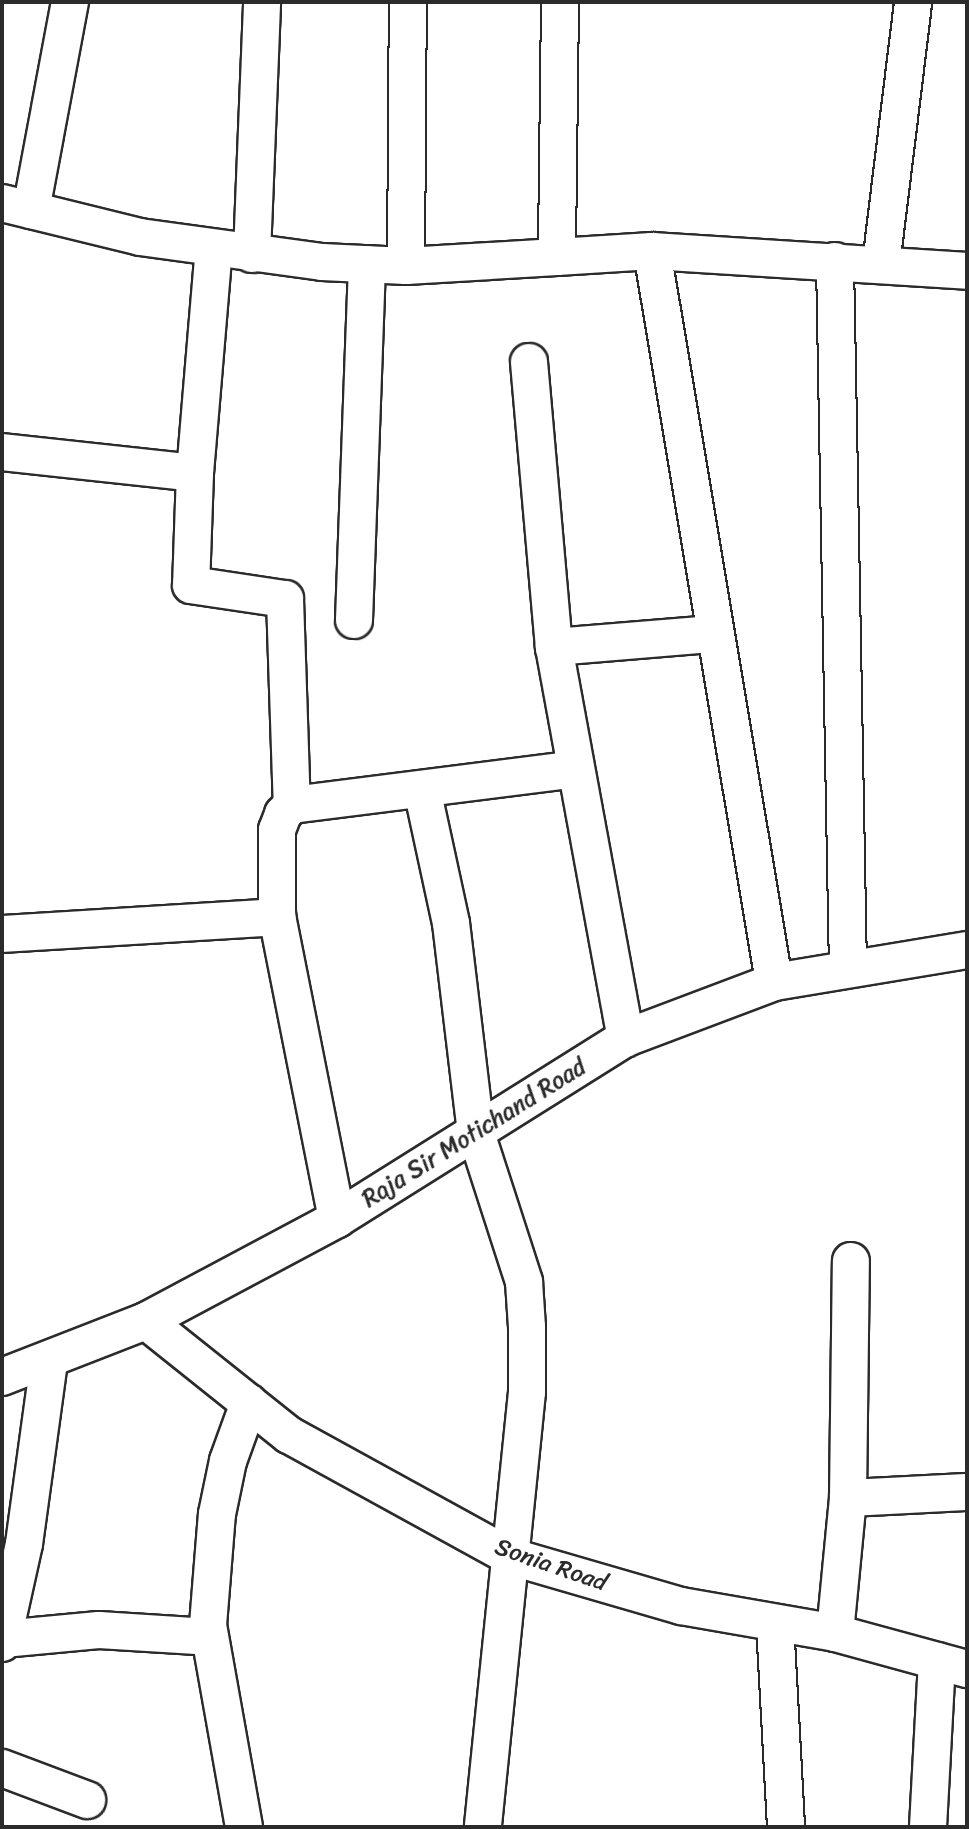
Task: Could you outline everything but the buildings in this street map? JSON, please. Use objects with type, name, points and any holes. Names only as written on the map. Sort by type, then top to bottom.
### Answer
[{"type":"street","points":[[70,2],[17,207],[214,249],[367,264],[406,266],[652,251],[967,271]]},
{"type":"street","points":[[252,254],[262,2]]},
{"type":"street","points":[[406,266],[408,2]]},
{"type":"street","points":[[557,257],[560,2]]},
{"type":"street","points":[[881,264],[913,2]]},
{"type":"street","points":[[214,249],[195,473],[191,585],[285,599],[292,805],[277,830],[277,917],[337,1219]]},
{"type":"street","points":[[652,251],[713,634],[774,982]]},
{"type":"street","points":[[835,261],[848,968]]},
{"type":"street","points":[[354,620],[367,264]]},
{"type":"street","points":[[529,362],[554,647],[626,1038]]},
{"type":"street","points":[[2,452],[195,473]]},
{"type":"street","points":[[554,647],[713,634]]},
{"type":"street","points":[[292,805],[576,769]]},
{"type":"street","points":[[422,789],[451,923],[476,1133],[525,1297],[527,1392],[483,1827]]},
{"type":"street","points":[[2,934],[277,917]]},
{"type":"street","name":"Raja Sir Motichand Road","points":[[2,1377],[49,1362],[146,1321],[337,1219],[626,1038],[774,982],[967,950]]},
{"type":"street","points":[[835,1633],[848,1498],[851,1261]]},
{"type":"street","name":"Sonia Road","points":[[146,1321],[289,1435],[509,1556],[681,1606],[835,1633],[952,1665]]},
{"type":"street","points":[[49,1362],[24,1544],[2,1641],[99,1630],[209,1637]]},
{"type":"street","points":[[244,1827],[209,1637],[217,1514],[228,1461],[249,1403]]},
{"type":"street","points":[[848,1498],[967,1492]]},
{"type":"street","points":[[775,1623],[786,1827]]},
{"type":"street","points":[[928,1827],[952,1665]]},
{"type":"street","points":[[2,1768],[87,1800]]}]
